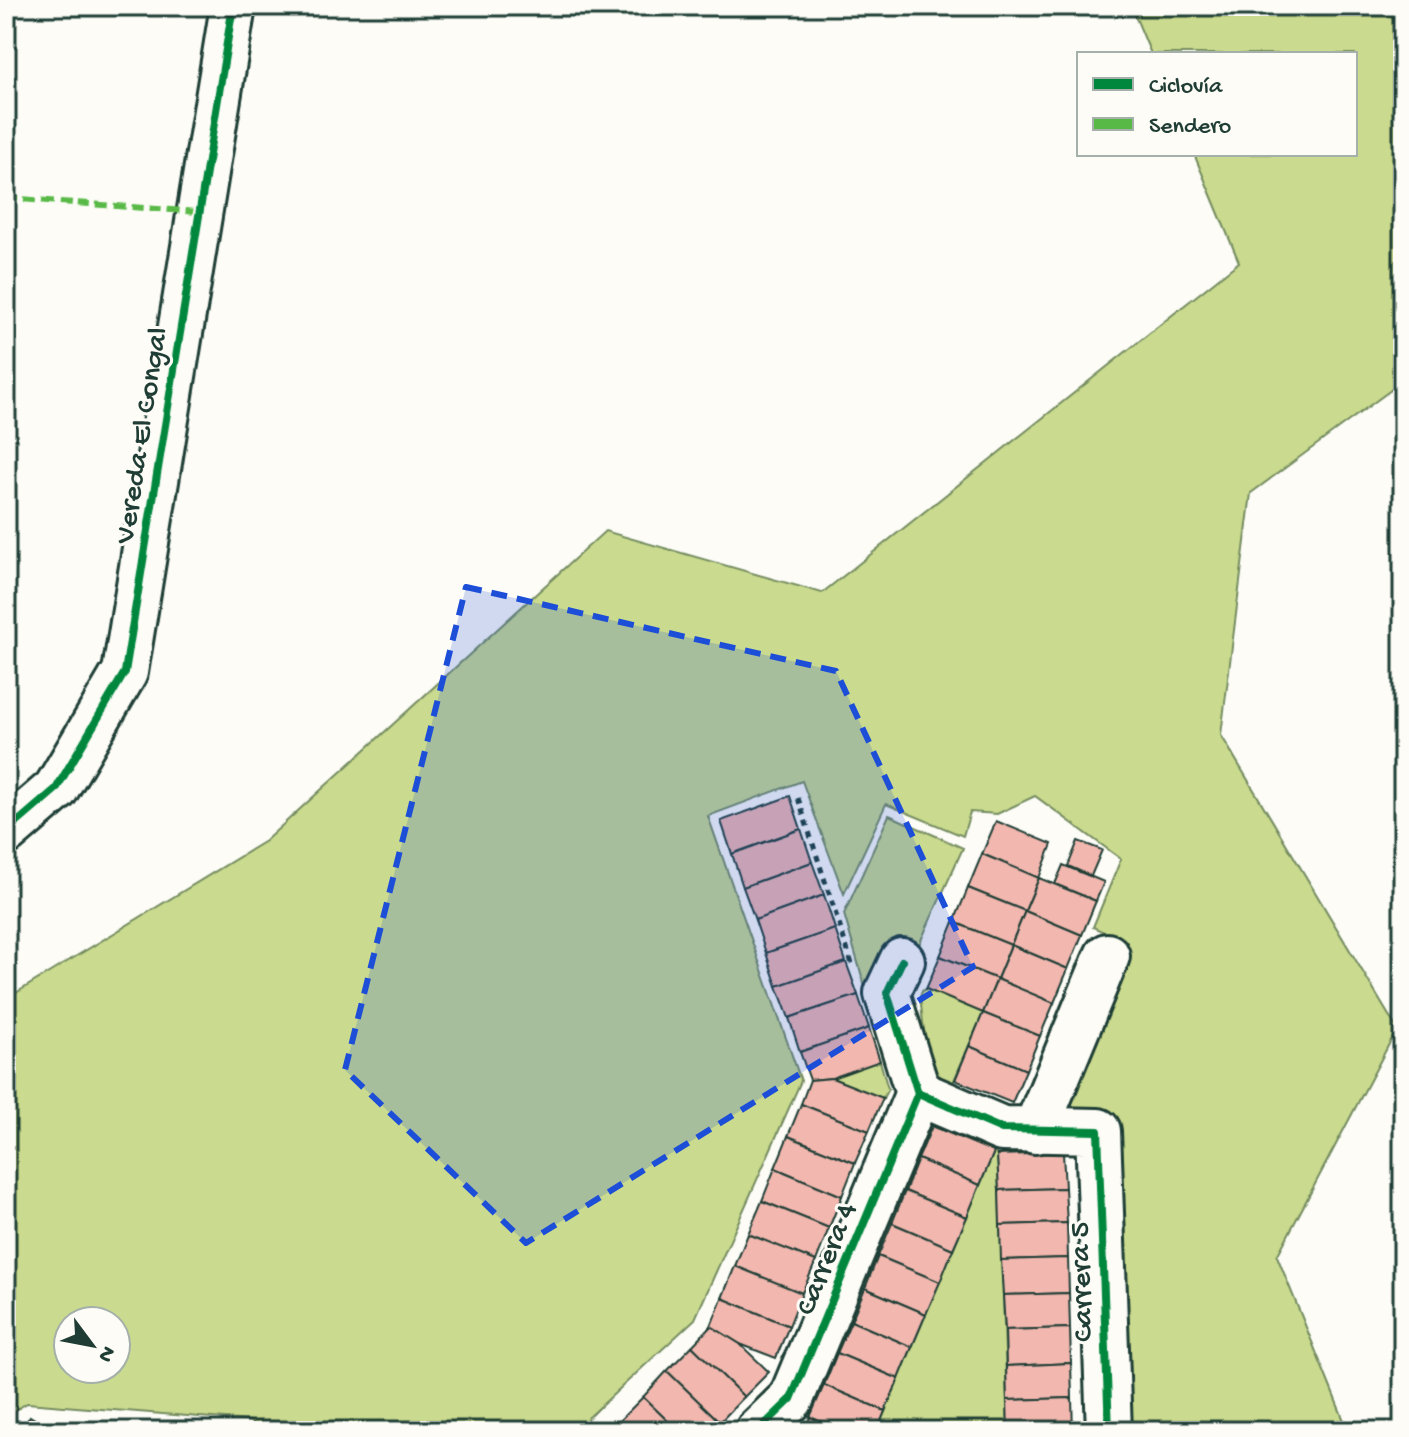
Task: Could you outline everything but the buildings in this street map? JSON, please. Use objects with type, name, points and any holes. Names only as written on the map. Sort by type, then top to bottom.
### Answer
[{"type":"street","name":"Vereda El Congal","points":[[6,832],[56,789],[125,672],[233,6]]},
{"type":"street","points":[[895,977],[918,1093],[1002,1129],[1035,1131],[1107,956]]},
{"type":"street","name":"Carrera 4","points":[[758,1431],[791,1399],[918,1093]]},
{"type":"street","name":"Carrera 5","points":[[1035,1131],[1098,1131],[1109,1431]]},
{"type":"path","points":[[798,798],[865,1002],[895,977]]},
{"type":"highlighted area","points":[[466,587],[836,671],[973,967],[526,1243],[345,1070]]},
{"type":"green space","points":[[1131,6],[1403,6],[1403,381],[1251,493],[1221,735],[1397,1029],[1277,1256],[1347,1428],[1345,1431],[1126,1431],[1112,1130],[1062,1109],[1119,939],[1093,927],[1121,859],[1035,796],[997,814],[970,812],[963,836],[886,804],[844,894],[802,781],[708,816],[801,1081],[695,1319],[574,1431],[263,1431],[249,1421],[27,1403],[6,1416],[6,999],[265,841],[605,531],[822,593],[1239,262],[1195,156],[1357,156],[1357,52],[1150,52]]},
{"type":"green space","points":[[889,815],[963,848],[918,947],[896,938],[867,994],[844,914]]},
{"type":"green space","points":[[926,989],[983,1013],[952,1085],[936,1070],[927,1047],[920,997]]},
{"type":"green space","points":[[880,1061],[888,1089],[883,1098],[832,1078]]},
{"type":"green space","points":[[994,1152],[997,1155],[999,1190],[1008,1431],[877,1431]]},
{"type":"marked path","points":[[6,198],[199,212]]},
{"type":"cycle path","points":[[6,832],[56,789],[125,672],[233,6]]},
{"type":"cycle path","points":[[902,961],[887,993],[918,1093],[1002,1129],[1098,1131],[1109,1431]]},
{"type":"cycle path","points":[[758,1431],[791,1399],[918,1093]]}]
